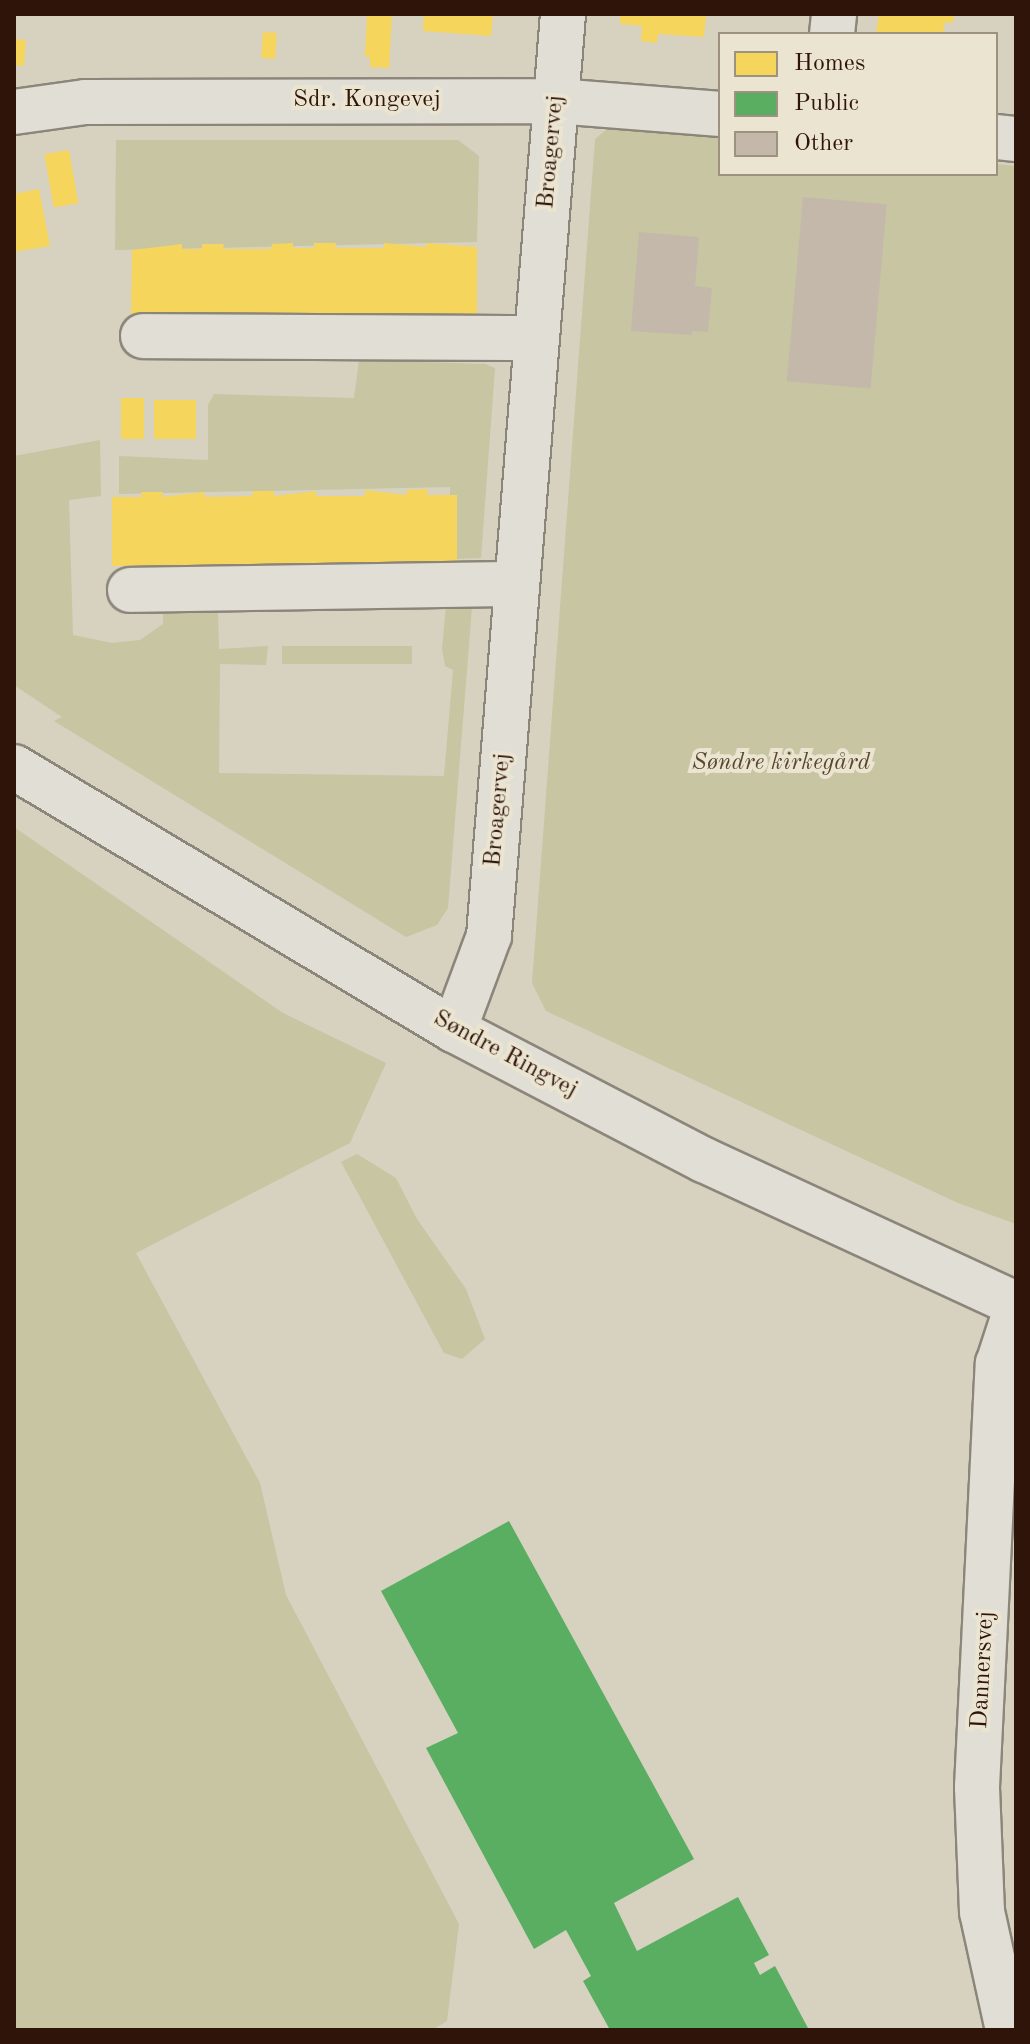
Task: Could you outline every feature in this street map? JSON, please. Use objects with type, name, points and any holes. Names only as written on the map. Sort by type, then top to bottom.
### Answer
[{"type":"street","name":"Broagervej","points":[[454,1030],[489,936],[563,14]]},
{"type":"street","name":"Sdr. Kongevej","points":[[14,112],[85,102],[556,101],[718,114]]},
{"type":"street","points":[[143,336],[537,338]]},
{"type":"street","points":[[130,590],[517,584]]},
{"type":"street","name":"Søndre Ringvej","points":[[14,767],[454,1030],[704,1160],[1016,1307]]},
{"type":"street","name":"Dannersvej","points":[[1008,2030],[982,1912],[977,1787],[998,1364],[1016,1307]]},
{"type":"green space","name":"Søndre kirkegård","points":[[612,125],[718,136],[718,176],[998,176],[998,164],[1016,166],[1016,1224],[958,1203],[546,1011],[532,983],[595,139]]},
{"type":"green space","points":[[116,140],[458,140],[479,156],[477,242],[115,250]]},
{"type":"green space","points":[[359,360],[485,364],[495,368],[481,558],[457,559],[457,495],[450,495],[450,487],[119,494],[119,456],[208,460],[208,405],[214,394],[354,398]]},
{"type":"green space","points":[[100,440],[101,496],[69,500],[73,635],[112,643],[140,640],[163,624],[163,611],[218,611],[219,649],[268,646],[266,665],[220,664],[219,773],[444,776],[453,670],[445,666],[442,649],[446,605],[472,607],[448,908],[437,925],[406,937],[54,721],[62,717],[14,685],[14,456]]},
{"type":"green space","points":[[282,646],[412,646],[412,664],[282,664]]},
{"type":"green space","points":[[14,827],[283,1013],[386,1063],[350,1143],[136,1253],[260,1483],[286,1595],[459,1924],[447,2021],[432,2030],[14,2030]]},
{"type":"green space","points":[[357,1154],[396,1178],[417,1219],[466,1289],[485,1339],[462,1359],[444,1353],[341,1162]]},
{"type":"building: Homes","points":[[367,14],[392,14],[389,68],[370,67],[370,57],[365,57]]},
{"type":"building: Homes","points":[[424,14],[493,14],[491,36],[423,31]]},
{"type":"building: Homes","points":[[620,14],[709,14],[704,37],[658,34],[657,43],[641,41],[642,26],[620,24]]},
{"type":"building: Homes","points":[[879,14],[954,14],[953,23],[945,22],[943,32],[876,32]]},
{"type":"building: Homes","points":[[263,32],[277,33],[275,59],[261,58]]},
{"type":"building: Homes","points":[[14,39],[26,40],[24,66],[14,65]]},
{"type":"building: Homes","points":[[69,150],[78,203],[54,208],[44,154]]},
{"type":"building: Homes","points":[[39,189],[50,246],[14,252],[14,194]]},
{"type":"building: Homes","points":[[293,243],[293,248],[314,248],[314,243],[336,243],[335,248],[384,248],[384,243],[477,247],[477,315],[131,318],[132,250],[182,244],[182,249],[202,249],[202,244],[224,244],[223,249],[271,249],[272,244]]},
{"type":"building: Homes","points":[[121,398],[144,398],[144,439],[121,439]]},
{"type":"building: Homes","points":[[154,400],[196,400],[196,439],[154,439]]},
{"type":"building: Homes","points":[[428,489],[427,495],[457,495],[457,563],[112,566],[112,497],[142,497],[141,492],[163,492],[162,497],[204,492],[205,497],[253,496],[252,491],[274,491],[274,496],[316,491],[316,496],[365,496],[365,490],[407,495],[406,490]]},
{"type":"building: Public","points":[[509,1521],[694,1859],[614,1903],[637,1951],[738,1897],[769,1955],[754,1963],[760,1975],[775,1966],[809,2030],[610,2030],[583,1981],[591,1976],[566,1930],[534,1949],[426,1748],[458,1733],[381,1591]]},
{"type":"building: Other","points":[[803,197],[887,204],[871,389],[787,381]]},
{"type":"building: Other","points":[[639,232],[699,237],[695,286],[712,288],[708,332],[692,331],[692,335],[631,331]]}]
